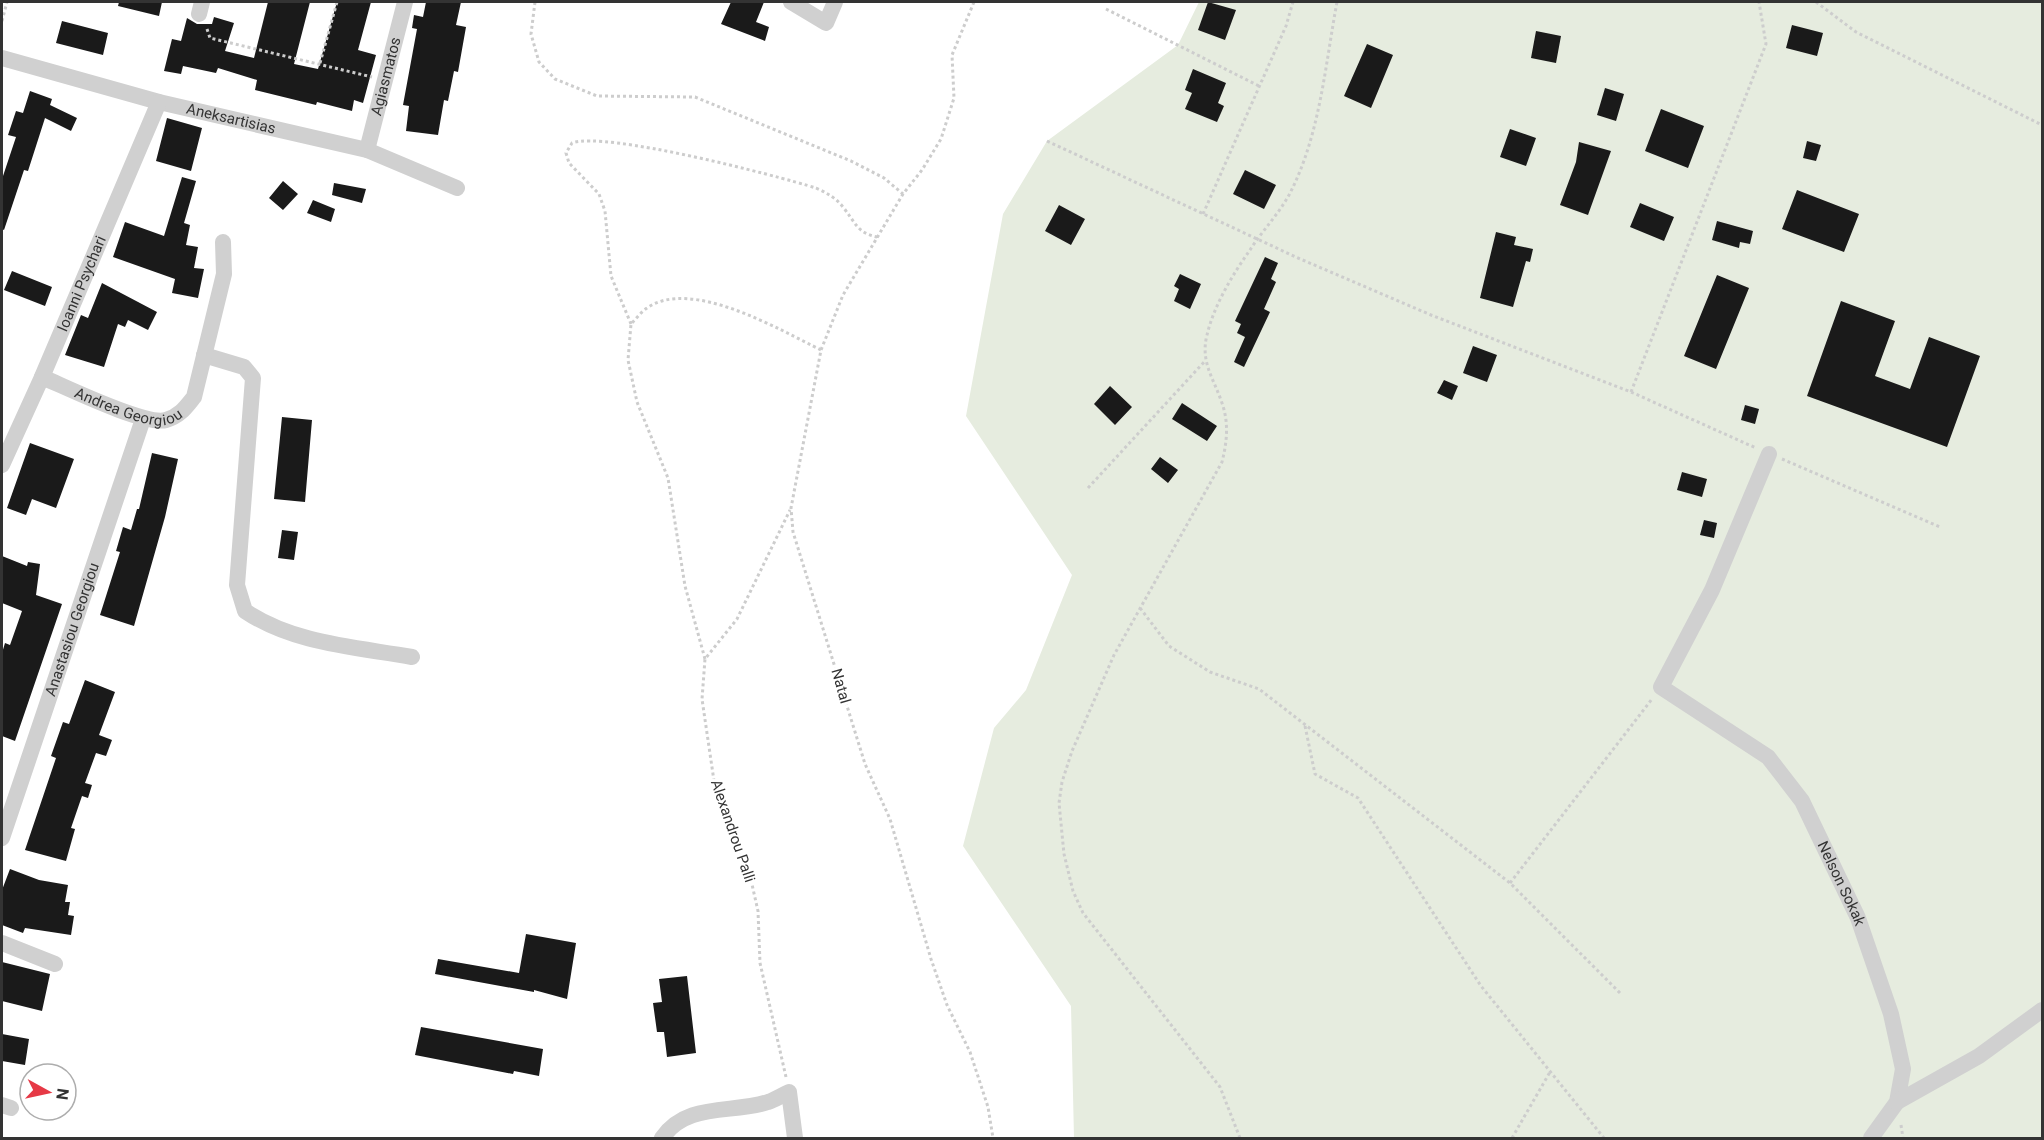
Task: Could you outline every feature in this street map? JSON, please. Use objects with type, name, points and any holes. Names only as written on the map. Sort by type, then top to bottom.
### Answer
[{"type":"street","name":"Agiasmatos","points":[[367,150],[405,2]]},
{"type":"street","points":[[791,2],[826,23],[835,2]]},
{"type":"street","name":"Aneksartisias","points":[[2,58],[159,102],[367,150],[457,188]]},
{"type":"street","name":"Ioanni Psychari","points":[[3,459],[42,377],[159,102]]},
{"type":"street","name":"Andrea Georgiou","points":[[42,377],[143,419],[164,421],[182,413],[194,397],[224,274],[223,242]]},
{"type":"street","points":[[204,355],[244,367],[253,378],[237,585],[245,611],[267,626],[313,640],[412,657]]},
{"type":"street","name":"Anastasiou Georgiou","points":[[2,838],[143,419]]},
{"type":"street","points":[[1661,687],[1712,590],[1769,454]]},
{"type":"street","name":"Nelson Sokak","points":[[1661,687],[1768,757],[1802,801],[1858,918],[1891,1014],[1904,1069],[1897,1102],[1871,1138]]},
{"type":"street","points":[[2,943],[55,964]]},
{"type":"street","points":[[1897,1102],[1979,1056],[2043,1011]]},
{"type":"street","points":[[662,1138],[671,1126],[693,1114],[768,1102],[789,1092],[795,1138]]},
{"type":"path","points":[[2,21],[7,2]]},
{"type":"path","points":[[320,63],[337,2]]},
{"type":"path","points":[[535,2],[531,34],[539,62],[555,79],[597,96],[695,97],[851,161],[884,178],[903,194]]},
{"type":"path","name":"Natal","points":[[974,2],[952,55],[954,98],[941,139],[922,170],[903,194],[843,295],[821,350],[791,508],[794,532],[859,745],[890,819],[947,1005],[970,1052],[988,1107],[993,1138]]},
{"type":"path","points":[[1203,214],[1286,26],[1293,2]]},
{"type":"path","points":[[1240,1138],[1220,1087],[1083,913],[1073,891],[1064,854],[1059,803],[1065,772],[1114,655],[1222,462],[1226,417],[1205,361],[1207,335],[1234,275],[1251,247],[1259,240],[1289,195],[1310,144],[1337,2]]},
{"type":"path","points":[[1631,392],[1764,52],[1766,44],[1759,2]]},
{"type":"path","points":[[1816,2],[1856,32],[2043,125]]},
{"type":"path","points":[[200,8],[207,20],[206,32],[210,38],[385,80]]},
{"type":"path","points":[[1106,9],[1259,86]]},
{"type":"path","points":[[821,350],[739,310],[706,300],[674,300],[648,307],[631,324],[611,276],[605,211],[598,194],[569,164],[566,153],[572,143],[583,139],[647,148],[816,188],[833,196],[844,208],[855,227],[865,235],[878,237]]},
{"type":"path","points":[[1047,141],[1259,240],[1431,315],[1631,392],[1940,527]]},
{"type":"path","name":"Alexandrou Palli","points":[[631,324],[628,360],[637,402],[668,478],[685,586],[705,659],[702,699],[714,781],[751,880],[758,911],[760,963],[773,1009],[789,1092]]},
{"type":"path","points":[[1088,488],[1205,361]]},
{"type":"path","points":[[705,659],[737,620],[791,508]]},
{"type":"path","points":[[1140,608],[1169,646],[1210,672],[1259,689],[1510,883],[1622,995]]},
{"type":"path","points":[[1510,883],[1661,687]]},
{"type":"path","points":[[1305,724],[1316,774],[1358,798],[1481,986],[1604,1138]]},
{"type":"path","points":[[1512,1138],[1550,1072]]},
{"type":"shaded area","points":[[1199,2],[2042,2],[2042,1138],[1074,1138],[1071,1006],[963,846],[994,728],[1026,690],[1072,575],[966,416],[1003,214],[1047,141],[1178,45]]},
{"type":"building","points":[[119,2],[162,2],[159,16],[118,6]]},
{"type":"building","points":[[268,2],[310,2],[294,64],[318,69],[337,2],[371,2],[358,50],[376,55],[363,103],[354,100],[352,111],[317,102],[316,105],[255,90],[257,80],[218,68],[216,73],[183,66],[181,74],[164,71],[172,39],[181,41],[187,18],[197,24],[212,24],[214,17],[234,23],[225,51],[254,58]]},
{"type":"building","points":[[426,2],[461,2],[456,25],[466,27],[458,72],[454,71],[448,101],[444,100],[438,135],[406,131],[409,106],[403,105],[417,29],[412,28],[414,15],[423,17]]},
{"type":"building","points":[[731,2],[764,2],[756,22],[769,27],[765,41],[721,24]]},
{"type":"building","points":[[1208,2],[1236,10],[1225,40],[1198,30]]},
{"type":"building","points":[[62,21],[108,33],[103,55],[56,43]]},
{"type":"building","points":[[1792,25],[1823,33],[1817,56],[1786,48]]},
{"type":"building","points":[[1536,31],[1561,36],[1556,63],[1531,58]]},
{"type":"building","points":[[1367,44],[1393,55],[1371,108],[1344,96]]},
{"type":"building","points":[[1193,69],[1226,83],[1218,103],[1224,106],[1217,122],[1185,109],[1192,93],[1185,90]]},
{"type":"building","points":[[1605,88],[1624,94],[1616,121],[1597,115]]},
{"type":"building","points":[[30,91],[52,99],[50,105],[77,118],[71,131],[45,118],[28,171],[24,170],[4,230],[2,229],[2,179],[16,137],[8,135],[16,111],[23,113]]},
{"type":"building","points":[[1661,109],[1704,126],[1688,168],[1645,151]]},
{"type":"building","points":[[167,118],[202,128],[191,171],[156,161]]},
{"type":"building","points":[[1510,129],[1536,138],[1526,166],[1500,157]]},
{"type":"building","points":[[1807,141],[1821,145],[1816,161],[1803,158]]},
{"type":"building","points":[[1579,142],[1611,151],[1588,215],[1560,205],[1576,162]]},
{"type":"building","points":[[1245,170],[1276,185],[1264,209],[1233,194]]},
{"type":"building","points":[[182,177],[196,181],[184,223],[190,225],[186,245],[198,247],[194,268],[204,269],[198,298],[172,293],[175,279],[113,257],[125,222],[164,236]]},
{"type":"building","points":[[283,181],[298,194],[283,210],[269,198]]},
{"type":"building","points":[[334,183],[366,189],[362,203],[332,195]]},
{"type":"building","points":[[1797,190],[1859,214],[1844,252],[1782,229]]},
{"type":"building","points":[[313,200],[335,209],[331,222],[307,213]]},
{"type":"building","points":[[1640,203],[1674,217],[1664,241],[1630,227]]},
{"type":"building","points":[[1059,205],[1085,219],[1071,245],[1045,231]]},
{"type":"building","points":[[1717,221],[1753,231],[1750,244],[1740,242],[1739,248],[1712,240]]},
{"type":"building","points":[[1496,232],[1516,237],[1514,245],[1533,249],[1530,262],[1526,261],[1513,307],[1480,298]]},
{"type":"building","points":[[1265,257],[1278,263],[1271,279],[1276,282],[1264,309],[1270,312],[1244,367],[1234,362],[1245,337],[1237,333],[1241,324],[1235,321]]},
{"type":"building","points":[[12,271],[52,287],[45,306],[4,290]]},
{"type":"building","points":[[1180,274],[1201,284],[1190,309],[1174,301],[1179,289],[1174,286]]},
{"type":"building","points":[[1717,275],[1749,288],[1716,369],[1684,356]]},
{"type":"building","points":[[102,283],[157,312],[148,330],[128,320],[125,327],[118,324],[104,367],[65,355],[81,315],[88,318]]},
{"type":"building","points":[[1841,301],[1895,321],[1875,376],[1910,389],[1929,337],[1980,356],[1947,447],[1807,396]]},
{"type":"building","points":[[1473,346],[1497,355],[1487,382],[1463,373]]},
{"type":"building","points":[[1444,380],[1458,386],[1452,400],[1437,393]]},
{"type":"building","points":[[1110,386],[1132,407],[1115,425],[1094,404]]},
{"type":"building","points":[[1182,403],[1217,426],[1207,441],[1172,419]]},
{"type":"building","points":[[1745,405],[1759,409],[1755,424],[1741,420]]},
{"type":"building","points":[[282,417],[312,420],[305,502],[274,499]]},
{"type":"building","points":[[30,443],[74,459],[56,508],[32,499],[26,515],[7,508]]},
{"type":"building","points":[[152,453],[178,459],[165,517],[134,626],[100,615],[120,552],[116,551],[123,527],[131,530],[137,509],[139,509]]},
{"type":"building","points":[[1160,457],[1178,470],[1168,483],[1151,469]]},
{"type":"building","points":[[1682,472],[1707,479],[1702,497],[1677,490]]},
{"type":"building","points":[[1704,520],[1717,523],[1714,538],[1700,535]]},
{"type":"building","points":[[282,530],[298,532],[294,560],[278,558]]},
{"type":"building","points":[[2,556],[27,566],[28,562],[40,564],[36,595],[62,604],[15,741],[2,736],[2,653],[5,643],[10,645],[22,611],[2,603]]},
{"type":"building","points":[[85,680],[115,692],[99,735],[112,740],[106,756],[96,753],[85,783],[92,785],[88,798],[82,796],[71,828],[75,829],[66,861],[25,850],[56,758],[51,756],[63,722],[69,724]]},
{"type":"building","points":[[10,869],[39,880],[68,885],[65,902],[70,902],[68,915],[74,916],[71,935],[25,928],[23,933],[2,925],[2,890]]},
{"type":"building","points":[[526,934],[576,943],[567,999],[534,990],[534,992],[435,974],[438,959],[519,973]]},
{"type":"building","points":[[2,962],[50,974],[42,1011],[2,1001]]},
{"type":"building","points":[[687,976],[696,1053],[667,1057],[664,1032],[657,1032],[653,1003],[662,1002],[659,979]]},
{"type":"building","points":[[421,1027],[543,1049],[539,1076],[514,1071],[513,1074],[415,1055]]},
{"type":"building","points":[[2,1034],[29,1039],[25,1062],[18,1064],[2,1061]]}]
